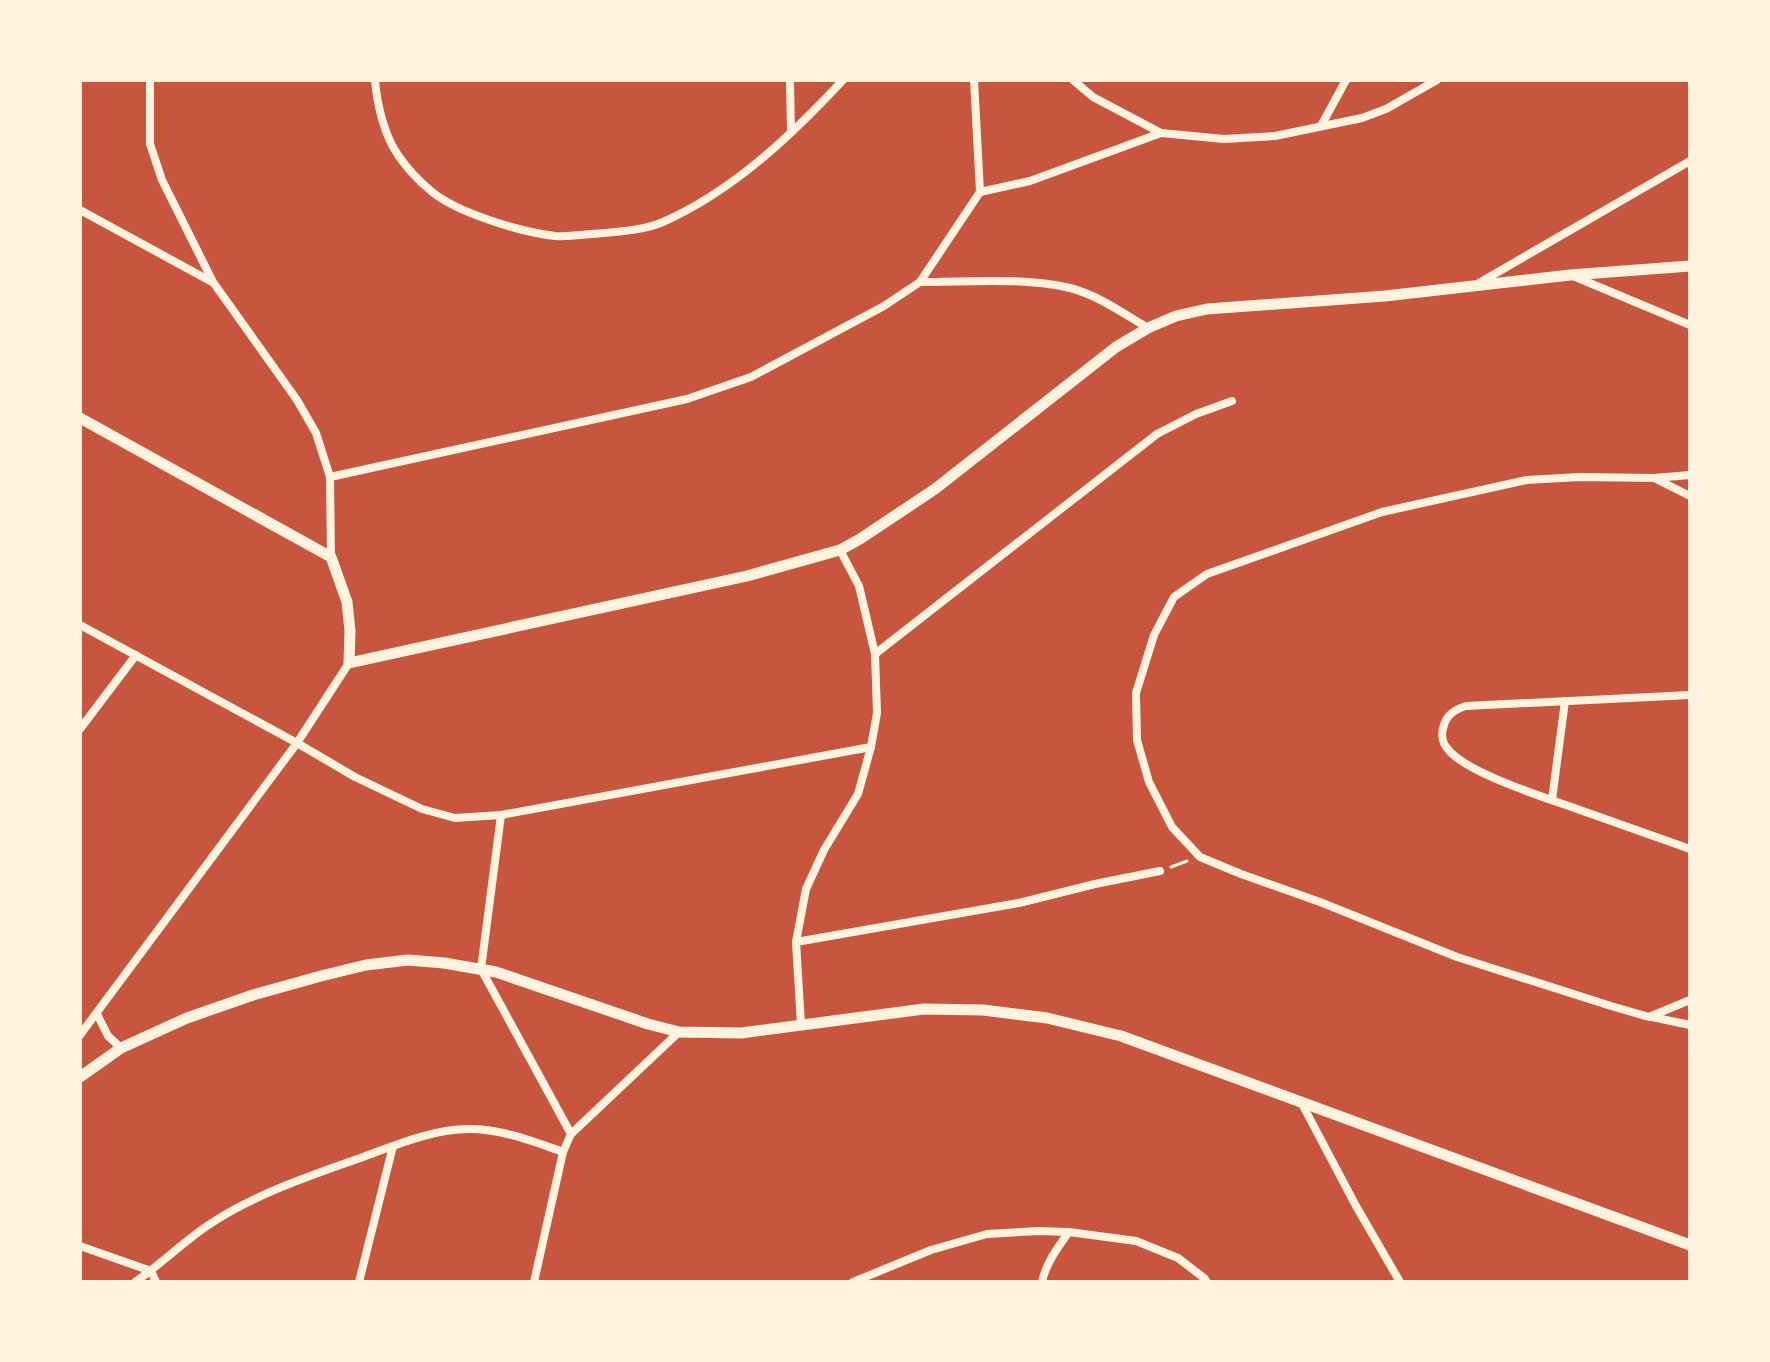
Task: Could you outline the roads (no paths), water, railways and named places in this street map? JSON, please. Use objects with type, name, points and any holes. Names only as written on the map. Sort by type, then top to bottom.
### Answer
[{"type":"street","points":[[80,1035],[297,743],[349,663],[347,602],[331,557],[330,477],[316,433],[297,400],[213,282],[162,180],[150,144],[150,80]]},
{"type":"street","points":[[375,80],[378,109],[397,153],[432,192],[468,212],[517,228],[557,236],[620,232],[660,224],[698,204],[754,166],[843,80]]},
{"type":"street","points":[[790,80],[791,132]]},
{"type":"street","points":[[330,477],[687,399],[751,377],[884,306],[920,282],[980,192],[974,80]]},
{"type":"street","points":[[1073,80],[1093,97],[1161,133],[1224,139],[1275,136],[1362,118],[1386,109],[1437,80]]},
{"type":"street","points":[[1321,126],[1346,80]]},
{"type":"street","points":[[980,192],[1030,181],[1161,133]]},
{"type":"street","points":[[1471,288],[1690,161]]},
{"type":"street","points":[[80,210],[213,282]]},
{"type":"street","points":[[349,663],[747,576],[840,550],[935,489],[1116,347],[1176,316],[1207,309],[1385,296],[1570,275],[1690,266]]},
{"type":"street","points":[[1570,275],[1690,325]]},
{"type":"street","points":[[920,282],[1016,282],[1072,289],[1148,328]]},
{"type":"street","points":[[875,654],[1157,434],[1196,414],[1232,401]]},
{"type":"street","points":[[80,418],[331,557]]},
{"type":"street","points":[[1690,475],[1527,480],[1382,512],[1207,574],[1174,597],[1154,635],[1136,693],[1137,740],[1149,782],[1172,827],[1200,857],[1457,957],[1649,1017],[1690,1025]]},
{"type":"street","points":[[1654,478],[1690,496]]},
{"type":"street","points":[[801,1024],[796,942],[806,889],[824,850],[858,794],[877,713],[875,654],[859,586],[840,550]]},
{"type":"street","points":[[80,625],[355,777],[422,809],[455,818],[501,815],[871,747]]},
{"type":"street","points":[[80,729],[136,655]]},
{"type":"street","points":[[1690,695],[1466,706],[1452,713],[1443,727],[1442,737],[1447,749],[1477,770],[1690,849]]},
{"type":"street","points":[[1552,800],[1565,701]]},
{"type":"street","points":[[501,815],[481,969],[571,1134]]},
{"type":"street","points":[[796,942],[1019,903],[1160,871]]},
{"type":"street","points":[[80,1077],[121,1048],[187,1018],[253,995],[366,965],[408,960],[481,969],[679,1032],[741,1033],[924,1009],[983,1010],[1047,1018],[1121,1036],[1690,1245]]},
{"type":"street","points":[[1649,1017],[1690,1000]]},
{"type":"street","points":[[97,1014],[108,1036],[121,1048]]},
{"type":"street","points":[[534,1282],[563,1152],[571,1134],[679,1032]]},
{"type":"street","points":[[1301,1102],[1400,1282]]},
{"type":"street","points":[[135,1282],[206,1227],[242,1205],[304,1178],[393,1146],[443,1132],[483,1129],[515,1135],[563,1152]]},
{"type":"street","points":[[359,1282],[393,1146]]},
{"type":"street","points":[[853,1282],[931,1250],[987,1234],[1039,1231],[1136,1241],[1178,1258],[1207,1282]]},
{"type":"street","points":[[1042,1282],[1055,1252],[1069,1232]]},
{"type":"street","points":[[80,1246],[151,1271],[156,1282]]}]
